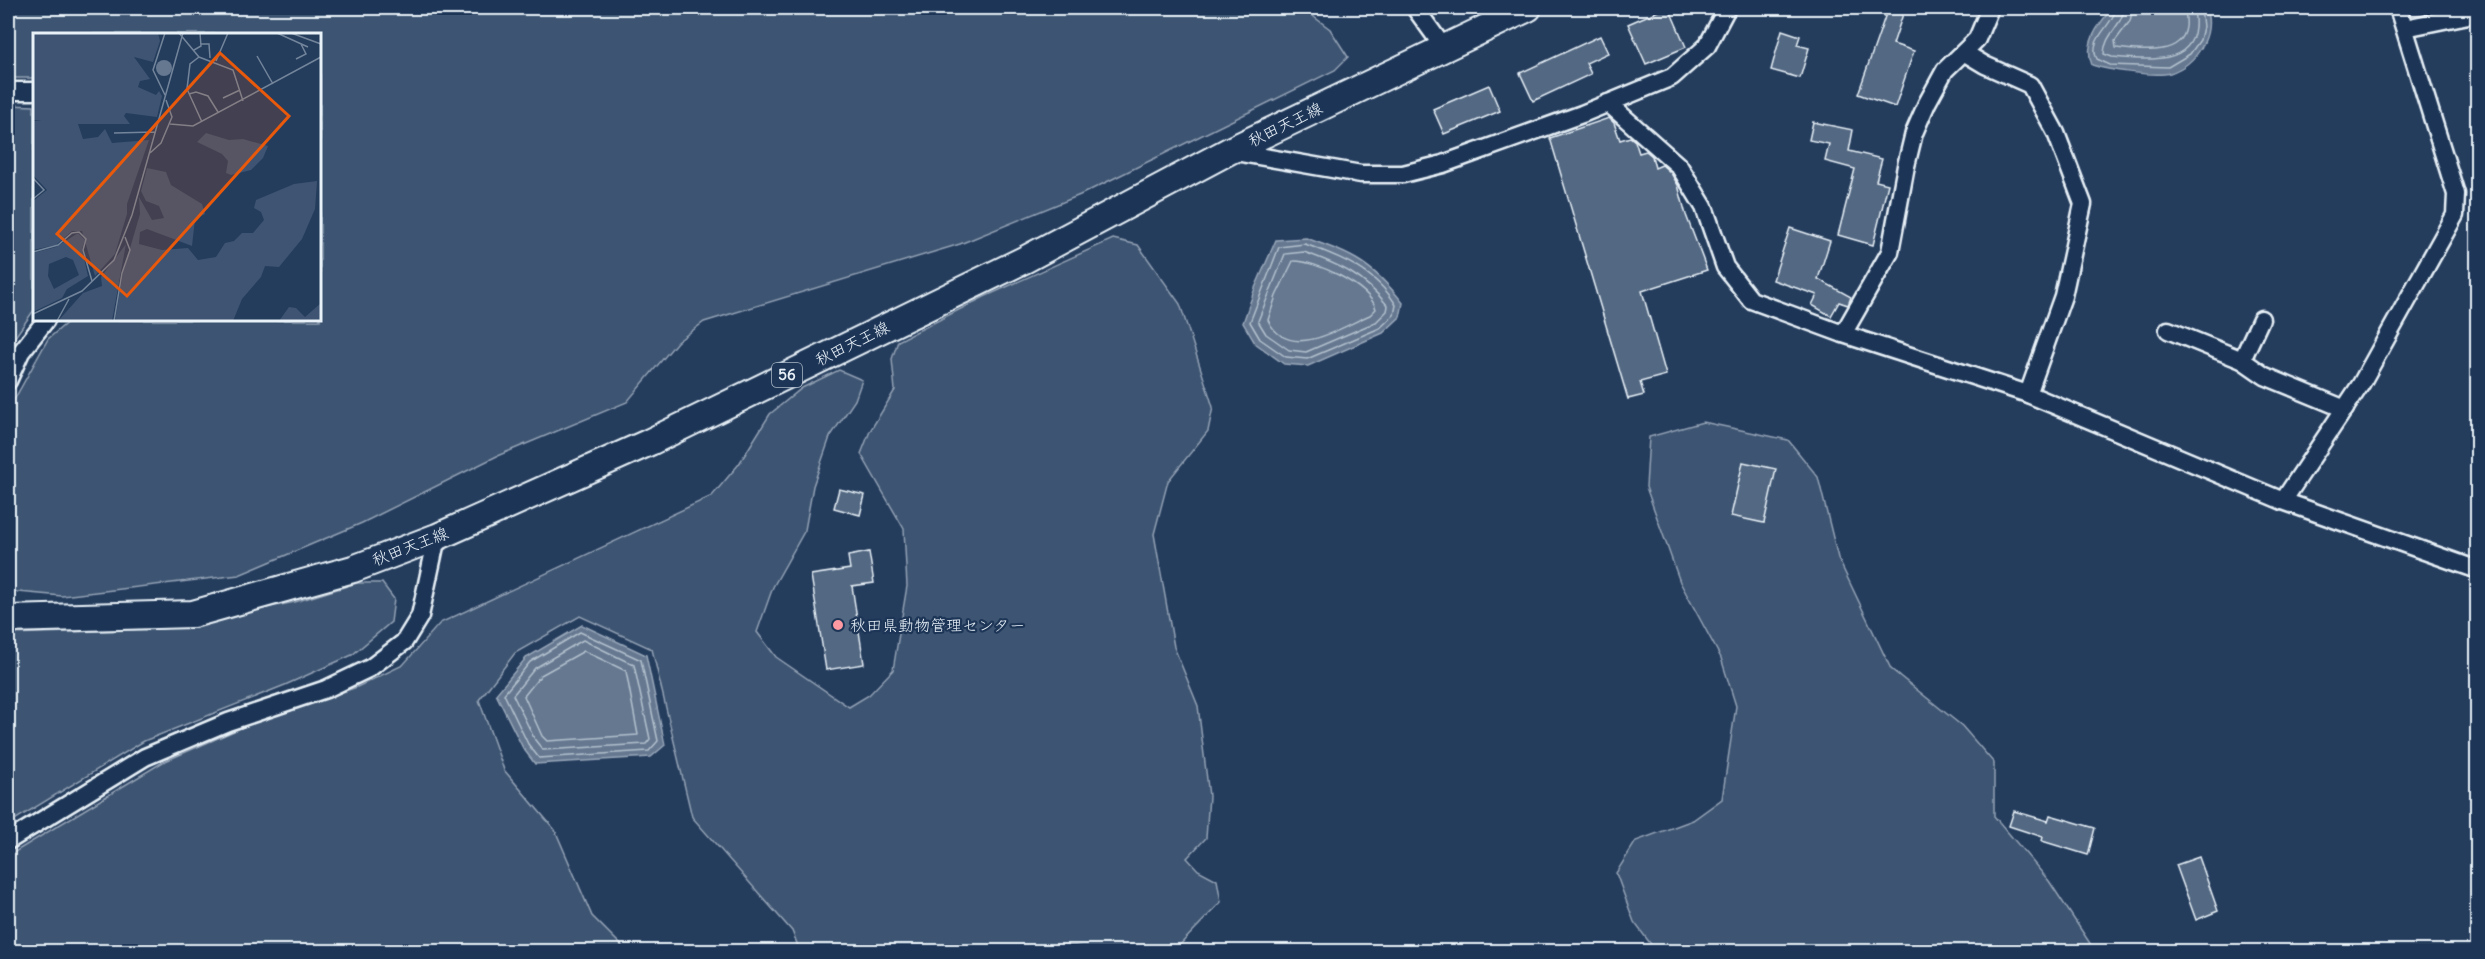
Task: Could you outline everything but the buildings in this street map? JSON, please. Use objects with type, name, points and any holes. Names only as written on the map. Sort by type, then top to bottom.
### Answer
[{"type":"main road","name":"秋田天王線","points":[[8,620],[193,614],[353,569],[437,537],[650,442],[995,274],[1229,151],[1528,8]]},
{"type":"street","points":[[1415,8],[1444,48]]},
{"type":"street","points":[[1229,151],[1361,174],[1403,174],[1443,164],[1672,77],[1707,46],[1727,8]]},
{"type":"street","points":[[1843,334],[1890,252],[1906,166],[1914,133],[1923,113],[1946,70],[1977,39],[1990,8]]},
{"type":"street","points":[[2283,501],[2361,384],[2455,215],[2456,194],[2398,8]]},
{"type":"street","points":[[2405,28],[2478,13]]},
{"type":"street","points":[[1965,53],[1985,65],[2030,85],[2056,133],[2083,204],[2063,296],[2028,394]]},
{"type":"street","points":[[8,91],[33,91]]},
{"type":"street","points":[[1608,103],[1679,166],[1704,207],[1725,267],[1751,300],[1843,334],[2028,394],[2283,501],[2478,570]]},
{"type":"street","points":[[2242,360],[2261,319]]},
{"type":"street","points":[[8,381],[21,352],[45,321]]},
{"type":"street","points":[[2168,330],[2242,360],[2265,376],[2344,409]]},
{"type":"street","points":[[8,840],[145,758],[228,722],[326,689],[370,668],[404,642],[420,616],[437,537]]},
{"type":"shaded area","points":[[8,8],[1302,8],[1330,29],[1348,57],[1335,70],[1080,195],[960,244],[704,322],[677,342],[627,402],[497,456],[362,523],[239,575],[62,596],[8,591],[8,411],[48,339],[69,321],[321,321],[321,33],[33,33],[33,78],[8,78]]},
{"type":"shaded area","points":[[8,105],[33,106],[33,311],[8,347]]},
{"type":"shaded area","points":[[1113,239],[1138,245],[1180,304],[1213,407],[1208,431],[1168,481],[1154,534],[1174,647],[1198,706],[1209,796],[1206,838],[1187,858],[1198,870],[1217,880],[1221,902],[1174,951],[1092,952],[1080,947],[1067,946],[1053,947],[1042,952],[800,951],[792,931],[692,817],[652,649],[580,616],[515,653],[479,700],[504,770],[555,830],[592,916],[627,951],[8,951],[8,856],[163,762],[250,724],[357,687],[403,665],[440,623],[712,496],[739,464],[770,414],[802,388],[839,370],[862,380],[855,400],[830,437],[813,486],[805,530],[773,587],[757,632],[776,657],[849,707],[869,695],[893,670],[907,586],[904,529],[861,454],[870,431],[895,390],[892,359],[898,341],[984,297]]},
{"type":"shaded area","points":[[1703,422],[1788,440],[1818,477],[1838,558],[1891,669],[1962,726],[1994,763],[1994,816],[2049,881],[2095,951],[1656,951],[1634,922],[1616,873],[1636,841],[1693,820],[1722,799],[1736,706],[1721,658],[1680,582],[1646,487],[1649,437]]},
{"type":"shaded area","points":[[357,583],[382,583],[394,599],[391,622],[352,655],[285,685],[144,741],[8,824],[8,634],[163,629],[295,602]]},
{"type":"water","points":[[2112,8],[2206,8],[2208,28],[2206,38],[2196,56],[2180,69],[2170,73],[2131,72],[2092,65],[2091,42],[2098,27]]},
{"type":"water","points":[[1306,238],[1349,255],[1371,269],[1403,303],[1400,317],[1383,333],[1308,366],[1284,364],[1255,343],[1243,323],[1276,240]]},
{"type":"water","points":[[582,625],[646,655],[665,745],[651,757],[535,764],[523,748],[496,694],[526,658]]},
{"type":"place","name":"秋田県動物管理センター","points":[[838,625]]}]
